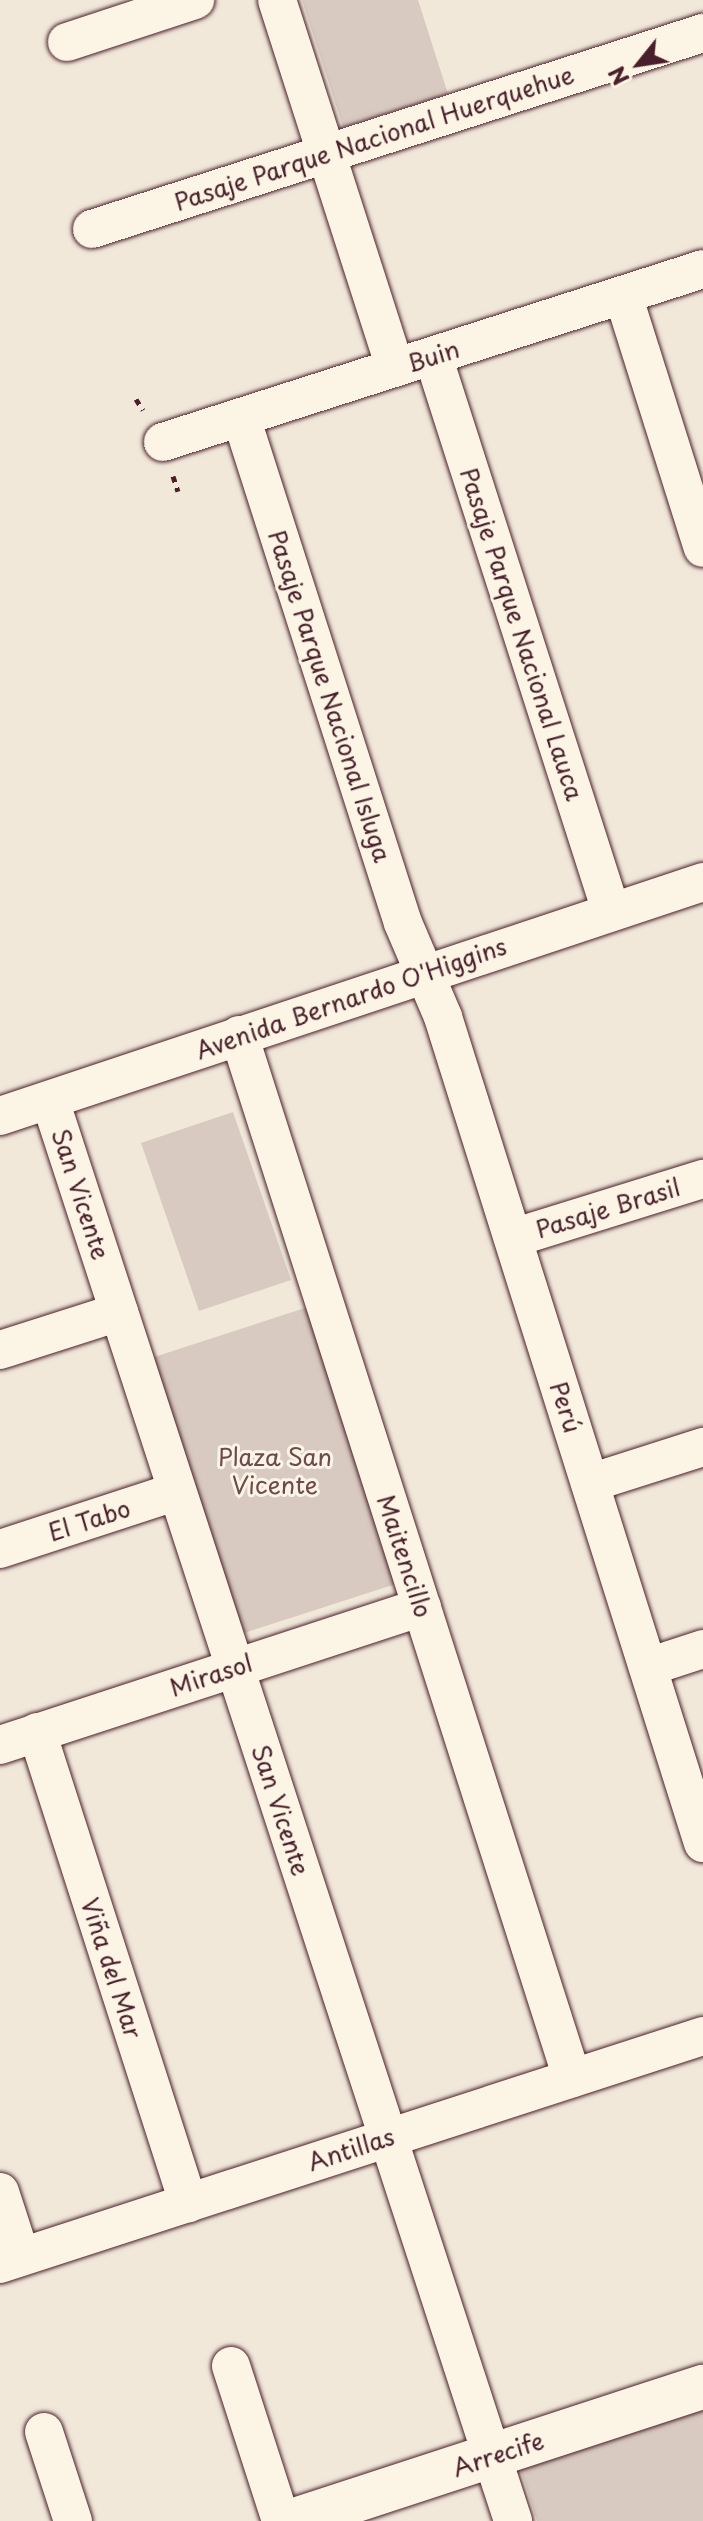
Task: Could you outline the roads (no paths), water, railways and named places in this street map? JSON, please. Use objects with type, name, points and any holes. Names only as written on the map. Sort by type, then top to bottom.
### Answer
[{"type":"street","points":[[67,42],[195,0]]},
{"type":"street","points":[[277,0],[395,368]]},
{"type":"street","name":"Pasaje Parque Nacional Huerquehue","points":[[92,229],[703,33]]},
{"type":"street","name":"Buin","points":[[163,442],[703,269]]},
{"type":"street","points":[[623,295],[703,548]]},
{"type":"street","name":"Pasaje Parque Nacional Lauca","points":[[433,356],[611,911]]},
{"type":"street","name":"Pasaje Parque Nacional Isluga","points":[[241,417],[424,972]]},
{"type":"street","name":"Avenida Bernardo O'Higgins","points":[[0,1116],[424,972],[703,882]]},
{"type":"street","name":"Perú","points":[[424,972],[513,1238],[703,1841]]},
{"type":"street","name":"Maitencillo","points":[[239,1035],[572,2078]]},
{"type":"street","name":"San Vicente","points":[[50,1100],[513,2521]]},
{"type":"street","name":"Pasaje Brasil","points":[[513,1238],[703,1179]]},
{"type":"street","points":[[0,1350],[119,1312]]},
{"type":"street","points":[[590,1483],[703,1447]]},
{"type":"street","name":"El Tabo","points":[[0,1549],[177,1491]]},
{"type":"street","name":"Mirasol","points":[[0,1745],[422,1607]]},
{"type":"street","points":[[648,1667],[703,1649]]},
{"type":"street","name":"Viña del Mar","points":[[37,1732],[188,2203]]},
{"type":"street","name":"Antillas","points":[[10,2260],[703,2036]]},
{"type":"street","points":[[0,2192],[10,2260]]},
{"type":"street","points":[[231,2366],[281,2521]]},
{"type":"street","name":"Arrecife","points":[[292,2521],[703,2387]]},
{"type":"street","points":[[44,2432],[73,2521]]},
{"type":"park label","name":"Plaza San Vicente","points":[[275,1471]]}]
